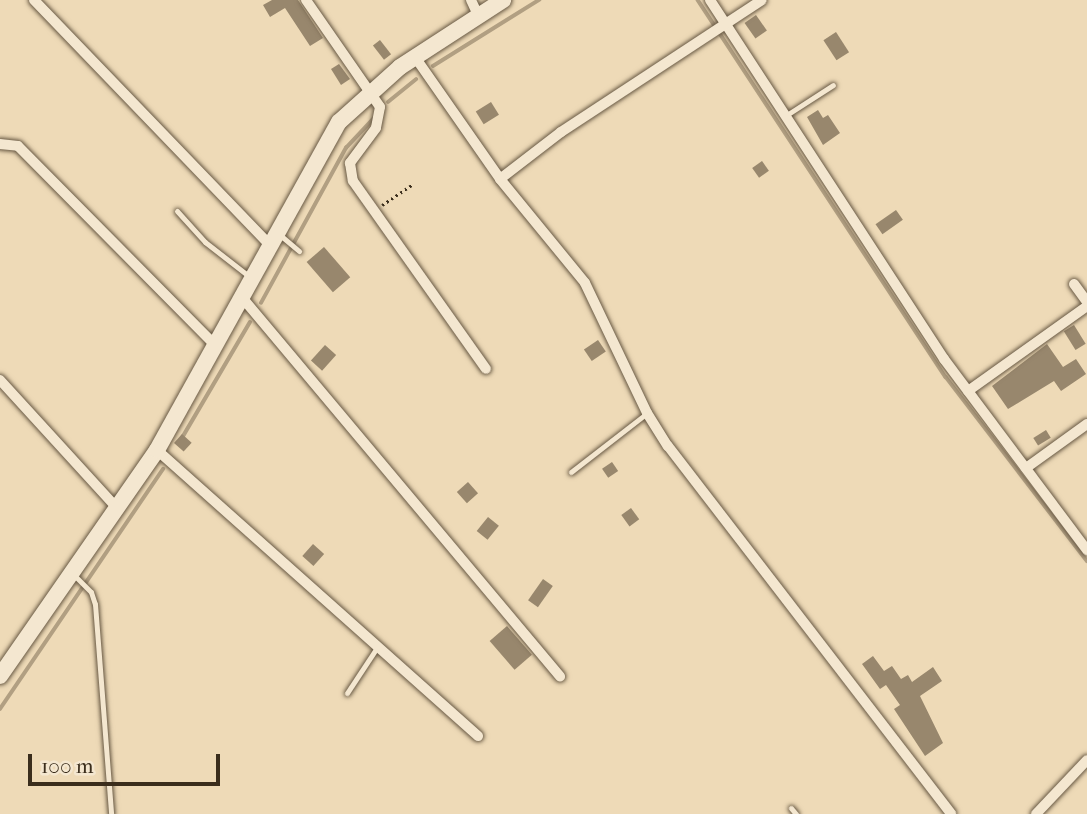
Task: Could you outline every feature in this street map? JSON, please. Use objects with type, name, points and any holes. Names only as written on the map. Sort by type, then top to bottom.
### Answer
[{"type":"street","points":[[34,0],[276,238]]},
{"type":"street","points":[[306,0],[380,107],[380,119],[350,163],[350,171],[374,211],[486,369]]},
{"type":"street","points":[[0,676],[117,508],[166,458],[215,345],[245,300],[250,276],[276,238],[330,134],[368,92],[474,7],[503,0]]},
{"type":"street","points":[[710,0],[784,116],[968,391],[1087,550]]},
{"type":"street","points":[[500,179],[561,132],[726,27],[762,0]]},
{"type":"street","points":[[415,57],[500,179],[585,283],[647,413],[696,484],[951,814]]},
{"type":"street","points":[[0,145],[18,146],[215,345]]},
{"type":"street","points":[[968,391],[1087,304],[1074,284]]},
{"type":"street","points":[[245,300],[560,677]]},
{"type":"street","points":[[0,380],[117,508]]},
{"type":"street","points":[[1026,468],[1087,424]]},
{"type":"street","points":[[166,458],[380,644],[478,736]]},
{"type":"street","points":[[1041,812],[1087,760]]},
{"type":"lane","points":[[784,116],[833,85]]},
{"type":"lane","points":[[177,211],[205,242],[250,276]]},
{"type":"lane","points":[[276,238],[299,251]]},
{"type":"lane","points":[[571,472],[647,413]]},
{"type":"lane","points":[[72,573],[86,584],[91,592],[111,814]]},
{"type":"lane","points":[[347,693],[380,644]]},
{"type":"lane","points":[[791,808],[796,814]]},
{"type":"path","points":[[374,211],[413,184]]},
{"type":"building","points":[[272,0],[298,0],[323,38],[310,46],[285,8],[270,17],[263,5]]},
{"type":"building","points":[[756,15],[767,31],[755,39],[745,23]]},
{"type":"building","points":[[836,32],[849,52],[836,60],[823,40]]},
{"type":"building","points":[[380,40],[391,54],[384,60],[373,46]]},
{"type":"building","points":[[339,64],[350,79],[341,85],[331,69]]},
{"type":"building","points":[[491,102],[499,115],[484,124],[476,112]]},
{"type":"building","points":[[818,110],[823,118],[828,115],[840,133],[823,145],[807,117]]},
{"type":"building","points":[[762,161],[769,171],[759,178],[752,168]]},
{"type":"building","points":[[896,210],[903,220],[882,234],[876,224]]},
{"type":"building","points":[[324,247],[350,277],[333,292],[307,262]]},
{"type":"building","points":[[1074,325],[1086,344],[1075,350],[1064,331]]},
{"type":"building","points":[[598,340],[606,352],[592,361],[584,350]]},
{"type":"building","points":[[1047,344],[1063,367],[1076,359],[1086,374],[1061,391],[1054,381],[1008,409],[992,386]]},
{"type":"building","points":[[325,345],[336,355],[322,371],[311,361]]},
{"type":"building","points":[[1046,430],[1051,438],[1038,446],[1033,438]]},
{"type":"building","points":[[182,434],[192,443],[184,452],[174,443]]},
{"type":"building","points":[[612,462],[618,471],[608,478],[602,469]]},
{"type":"building","points":[[468,482],[478,493],[467,503],[457,492]]},
{"type":"building","points":[[631,508],[639,519],[630,526],[621,515]]},
{"type":"building","points":[[488,517],[499,526],[488,540],[477,531]]},
{"type":"building","points":[[313,544],[324,554],[313,566],[302,556]]},
{"type":"building","points":[[543,579],[553,586],[538,607],[528,600]]},
{"type":"building","points":[[507,626],[532,655],[515,670],[490,641]]},
{"type":"building","points":[[873,656],[884,671],[892,666],[901,679],[908,675],[912,682],[933,667],[942,681],[920,696],[943,743],[925,756],[894,709],[900,705],[886,685],[880,689],[862,664]]},
{"type":"waterway","points":[[433,66],[539,0]]},
{"type":"waterway","points":[[698,0],[946,377],[1087,561]]},
{"type":"waterway","points":[[388,102],[416,79]]},
{"type":"waterway","points":[[261,303],[346,148],[373,119]]},
{"type":"waterway","points":[[182,438],[250,322]]},
{"type":"waterway","points":[[0,709],[163,469]]}]
